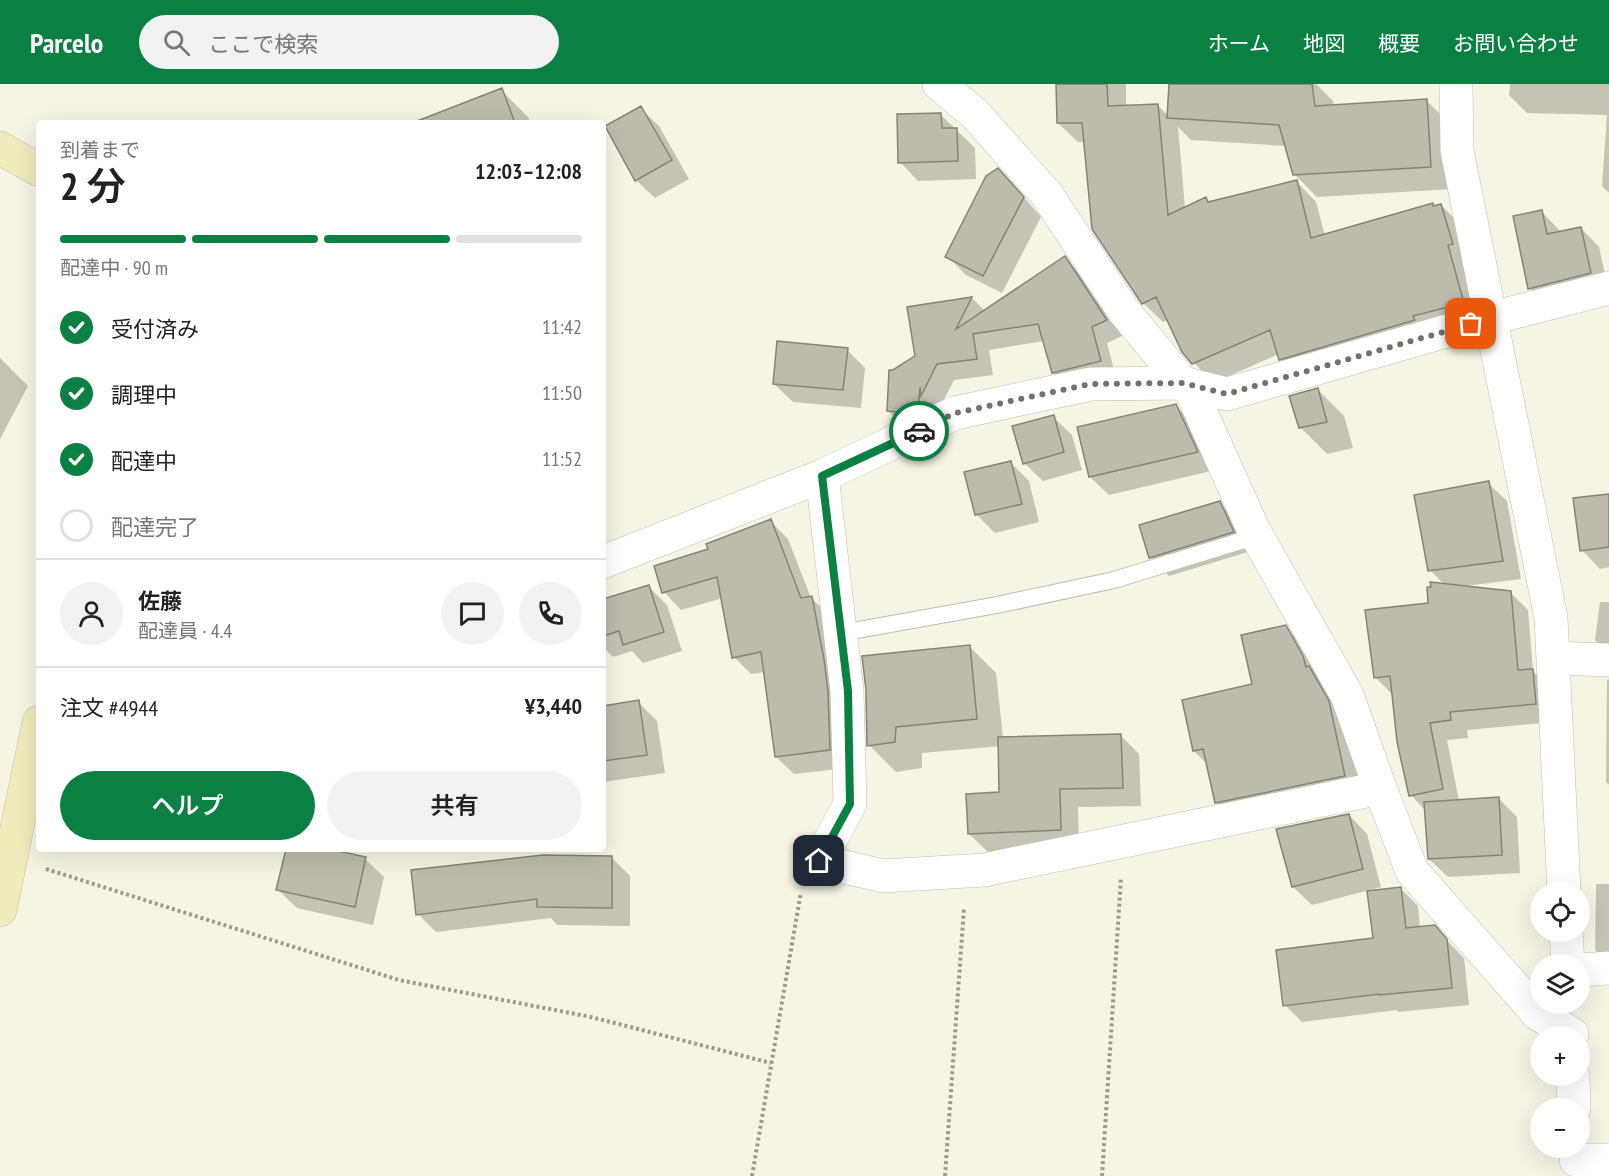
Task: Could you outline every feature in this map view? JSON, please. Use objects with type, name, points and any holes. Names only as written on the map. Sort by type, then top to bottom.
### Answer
[{"type":"street","points":[[939,84],[975,114],[1047,195],[1123,310],[1193,396],[1257,536],[1347,695],[1413,871],[1538,1014],[1572,1025]]},
{"type":"street","points":[[1456,84],[1457,151],[1551,618],[1564,882]]},
{"type":"street","points":[[0,148],[36,168]]},
{"type":"street","points":[[606,561],[822,476],[955,413],[1091,384],[1183,383],[1227,394],[1492,318],[1609,288]]},
{"type":"street","points":[[822,476],[848,691],[850,804],[819,861],[883,876],[984,870],[1380,788]]},
{"type":"street","points":[[1553,658],[1609,660]]},
{"type":"street","points":[[0,910],[36,737]]},
{"type":"street","points":[[1590,969],[1609,968]]},
{"type":"street","points":[[1575,1161],[1609,1160]]},
{"type":"lane","points":[[841,633],[997,605],[1114,580],[1257,536]]},
{"type":"path","points":[[1102,1176],[1123,842]]},
{"type":"path","points":[[11,858],[399,980],[591,1017],[771,1063]]},
{"type":"path","points":[[752,1176],[804,870],[819,861]]},
{"type":"path","points":[[945,1176],[966,871]]},
{"type":"building","points":[[1056,84],[1107,84],[1108,106],[1158,104],[1168,215],[1206,197],[1208,202],[1297,180],[1311,238],[1433,203],[1433,206],[1441,204],[1453,244],[1448,245],[1464,303],[1413,316],[1415,320],[1279,360],[1270,330],[1192,364],[1182,352],[1156,297],[1142,304],[1092,229],[1082,123],[1057,123]]},
{"type":"building","points":[[1169,84],[1312,84],[1315,106],[1427,99],[1431,167],[1293,175],[1279,125],[1167,118]]},
{"type":"building","points":[[502,88],[514,120],[420,120]]},
{"type":"building","points":[[641,106],[672,160],[635,181],[606,125]]},
{"type":"building","points":[[941,113],[942,128],[957,128],[958,161],[898,163],[897,114]]},
{"type":"building","points":[[998,168],[1024,197],[983,276],[945,257],[986,176]]},
{"type":"building","points":[[1542,210],[1547,234],[1581,227],[1591,273],[1528,289],[1513,216]]},
{"type":"building","points":[[1065,256],[1107,320],[1092,327],[1101,361],[1052,373],[1038,324],[973,334],[977,359],[937,364],[921,396],[920,387],[918,410],[911,413],[887,411],[889,370],[893,370],[915,356],[907,307],[972,297],[956,329]]},
{"type":"building","points":[[777,341],[848,348],[843,390],[773,384]]},
{"type":"building","points":[[1318,388],[1327,422],[1299,428],[1289,396]]},
{"type":"building","points":[[1176,404],[1198,452],[1089,477],[1077,427]]},
{"type":"building","points":[[1054,415],[1064,452],[1023,464],[1012,426]]},
{"type":"building","points":[[1011,461],[1022,504],[975,515],[964,472]]},
{"type":"building","points":[[1489,481],[1503,561],[1428,571],[1414,495]]},
{"type":"building","points":[[1609,494],[1609,547],[1580,551],[1573,498]]},
{"type":"building","points":[[1220,501],[1234,532],[1149,558],[1139,525]]},
{"type":"building","points":[[771,519],[801,598],[812,596],[828,692],[830,750],[775,757],[761,652],[732,658],[717,577],[662,593],[654,566],[708,549],[706,544]]},
{"type":"building","points":[[1430,582],[1511,591],[1518,670],[1533,669],[1536,704],[1450,712],[1451,720],[1430,723],[1443,789],[1409,796],[1397,742],[1390,676],[1374,678],[1365,610],[1428,603],[1427,587],[1431,587]]},
{"type":"building","points":[[649,585],[664,632],[623,645],[619,631],[606,635],[606,598]]},
{"type":"building","points":[[1286,625],[1303,656],[1306,667],[1309,666],[1329,701],[1345,776],[1215,803],[1203,749],[1193,751],[1182,700],[1252,684],[1241,635]]},
{"type":"building","points":[[970,645],[977,719],[896,727],[895,742],[867,746],[866,690],[862,656]]},
{"type":"building","points":[[639,700],[647,755],[606,761],[606,706]]},
{"type":"building","points":[[1121,734],[1123,788],[1060,789],[1061,830],[968,834],[966,794],[999,792],[998,737]]},
{"type":"building","points":[[1499,797],[1502,855],[1428,859],[1424,802]]},
{"type":"building","points":[[1349,814],[1363,869],[1292,887],[1276,829]]},
{"type":"building","points":[[285,852],[343,852],[366,857],[355,907],[276,890]]},
{"type":"building","points":[[543,855],[612,856],[612,908],[537,907],[537,899],[416,915],[411,870]]},
{"type":"building","points":[[1401,887],[1406,928],[1435,925],[1447,939],[1452,988],[1283,1006],[1276,950],[1373,938],[1367,891]]},
{"type":"way so far","points":[[919,431],[955,413],[1091,384],[1183,383],[1227,394],[1471,324]]},
{"type":"route","points":[[819,861],[850,804],[848,691],[822,476],[919,431]]}]
